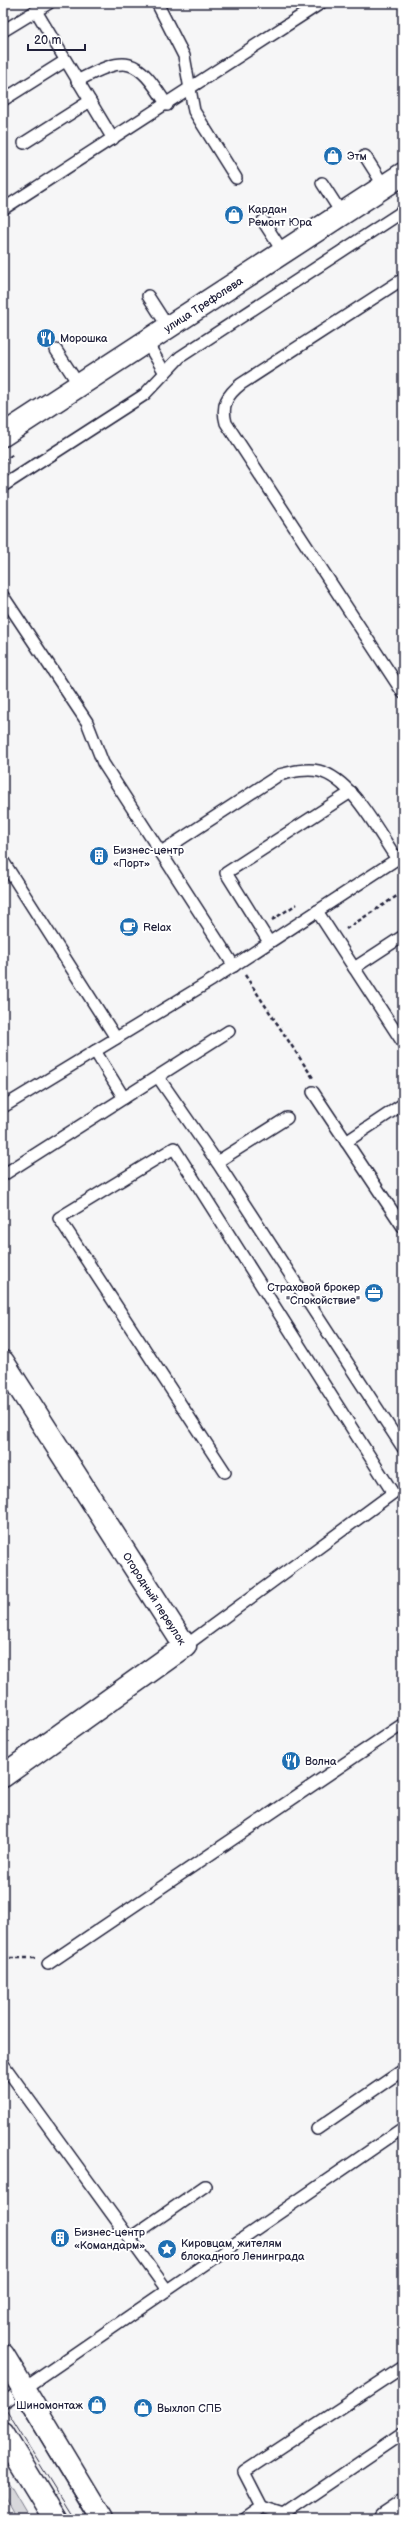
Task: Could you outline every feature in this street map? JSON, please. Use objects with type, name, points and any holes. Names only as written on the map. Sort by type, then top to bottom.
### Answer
[{"type":"main road","name":"улица Трефолева","points":[[3,435],[403,174]]},
{"type":"main road","name":"Огородный переулок","points":[[3,1362],[186,1646],[3,1776]]},
{"type":"main road","points":[[3,2356],[102,2519]]},
{"type":"main road","points":[[3,2434],[55,2519]]},
{"type":"main road","points":[[386,2519],[403,2507]]},
{"type":"lane","points":[[3,31],[49,3]]},
{"type":"lane","points":[[157,3],[184,56],[191,87],[194,111],[236,178]]},
{"type":"lane","points":[[3,209],[167,105],[191,87],[322,3]]},
{"type":"lane","points":[[36,11],[113,139]]},
{"type":"lane","points":[[3,100],[65,61]]},
{"type":"lane","points":[[77,81],[106,66],[123,63],[139,70],[153,83],[167,105]]},
{"type":"lane","points":[[24,143],[90,101]]},
{"type":"lane","points":[[365,156],[384,186]]},
{"type":"lane","points":[[322,183],[342,214]]},
{"type":"lane","points":[[3,486],[144,395],[180,357],[403,211]]},
{"type":"lane","points":[[263,221],[283,252]]},
{"type":"lane","points":[[403,279],[241,384],[230,393],[225,402],[223,413],[226,423],[403,693]]},
{"type":"lane","points":[[148,296],[168,327]]},
{"type":"lane","points":[[146,341],[165,373]]},
{"type":"lane","points":[[56,350],[79,385]]},
{"type":"lane","points":[[3,596],[87,722],[102,763],[235,964]]},
{"type":"lane","points":[[3,1107],[235,964],[400,857],[351,792],[336,778],[318,770],[300,770],[279,775],[161,852]]},
{"type":"lane","points":[[269,942],[226,873],[351,792]]},
{"type":"lane","points":[[3,861],[116,1038]]},
{"type":"lane","points":[[317,911],[403,1043]]},
{"type":"lane","points":[[354,968],[403,936]]},
{"type":"lane","points":[[3,1176],[229,1031]]},
{"type":"lane","points":[[94,1051],[124,1098]]},
{"type":"lane","points":[[158,1077],[217,1162],[403,1448]]},
{"type":"lane","points":[[313,1092],[403,1227]]},
{"type":"lane","points":[[346,1142],[403,1104]]},
{"type":"lane","points":[[217,1162],[287,1118]]},
{"type":"lane","points":[[186,1646],[393,1493],[174,1148],[58,1218],[225,1472]]},
{"type":"lane","points":[[48,1964],[403,1724]]},
{"type":"lane","points":[[3,2064],[167,2290]]},
{"type":"lane","points":[[317,2129],[403,2070]]},
{"type":"lane","points":[[3,2403],[403,2128]]},
{"type":"lane","points":[[130,2238],[205,2186]]},
{"type":"lane","points":[[403,2367],[244,2472],[262,2507],[284,2514],[403,2432]]},
{"type":"lane","points":[[245,2519],[262,2507]]},
{"type":"path","points":[[334,936],[403,892]]},
{"type":"path","points":[[235,964],[316,1084],[313,1092]]},
{"type":"path","points":[[3,1958],[30,1956],[48,1964]]},
{"type":"shaded area","points":[[3,2473],[30,2519],[17,2519],[3,2495]]},
{"type":"tram line","points":[[3,2378],[89,2519]]},
{"type":"tram line","points":[[3,2405],[74,2519]]},
{"type":"place","name":"Этм","points":[[333,156]]},
{"type":"place","name":"Кардан Ремонт Юра","points":[[234,215]]},
{"type":"place","name":"Морошка","points":[[46,338]]},
{"type":"place","name":"Бизнес-центр «Порт»","points":[[99,856]]},
{"type":"place","name":"Relax","points":[[129,927]]},
{"type":"place","name":"Страховой брокер \"Спокойствие\"","points":[[374,1293]]},
{"type":"place","name":"Волна","points":[[291,1761]]},
{"type":"place","name":"Бизнес-центр «Командарм»","points":[[60,2238]]},
{"type":"place","name":"Кировцам, жителям блокадного Ленинграда","points":[[167,2249]]},
{"type":"place","name":"Шиномонтаж","points":[[97,2405]]},
{"type":"place","name":"Выхлоп СПБ","points":[[143,2408]]}]
